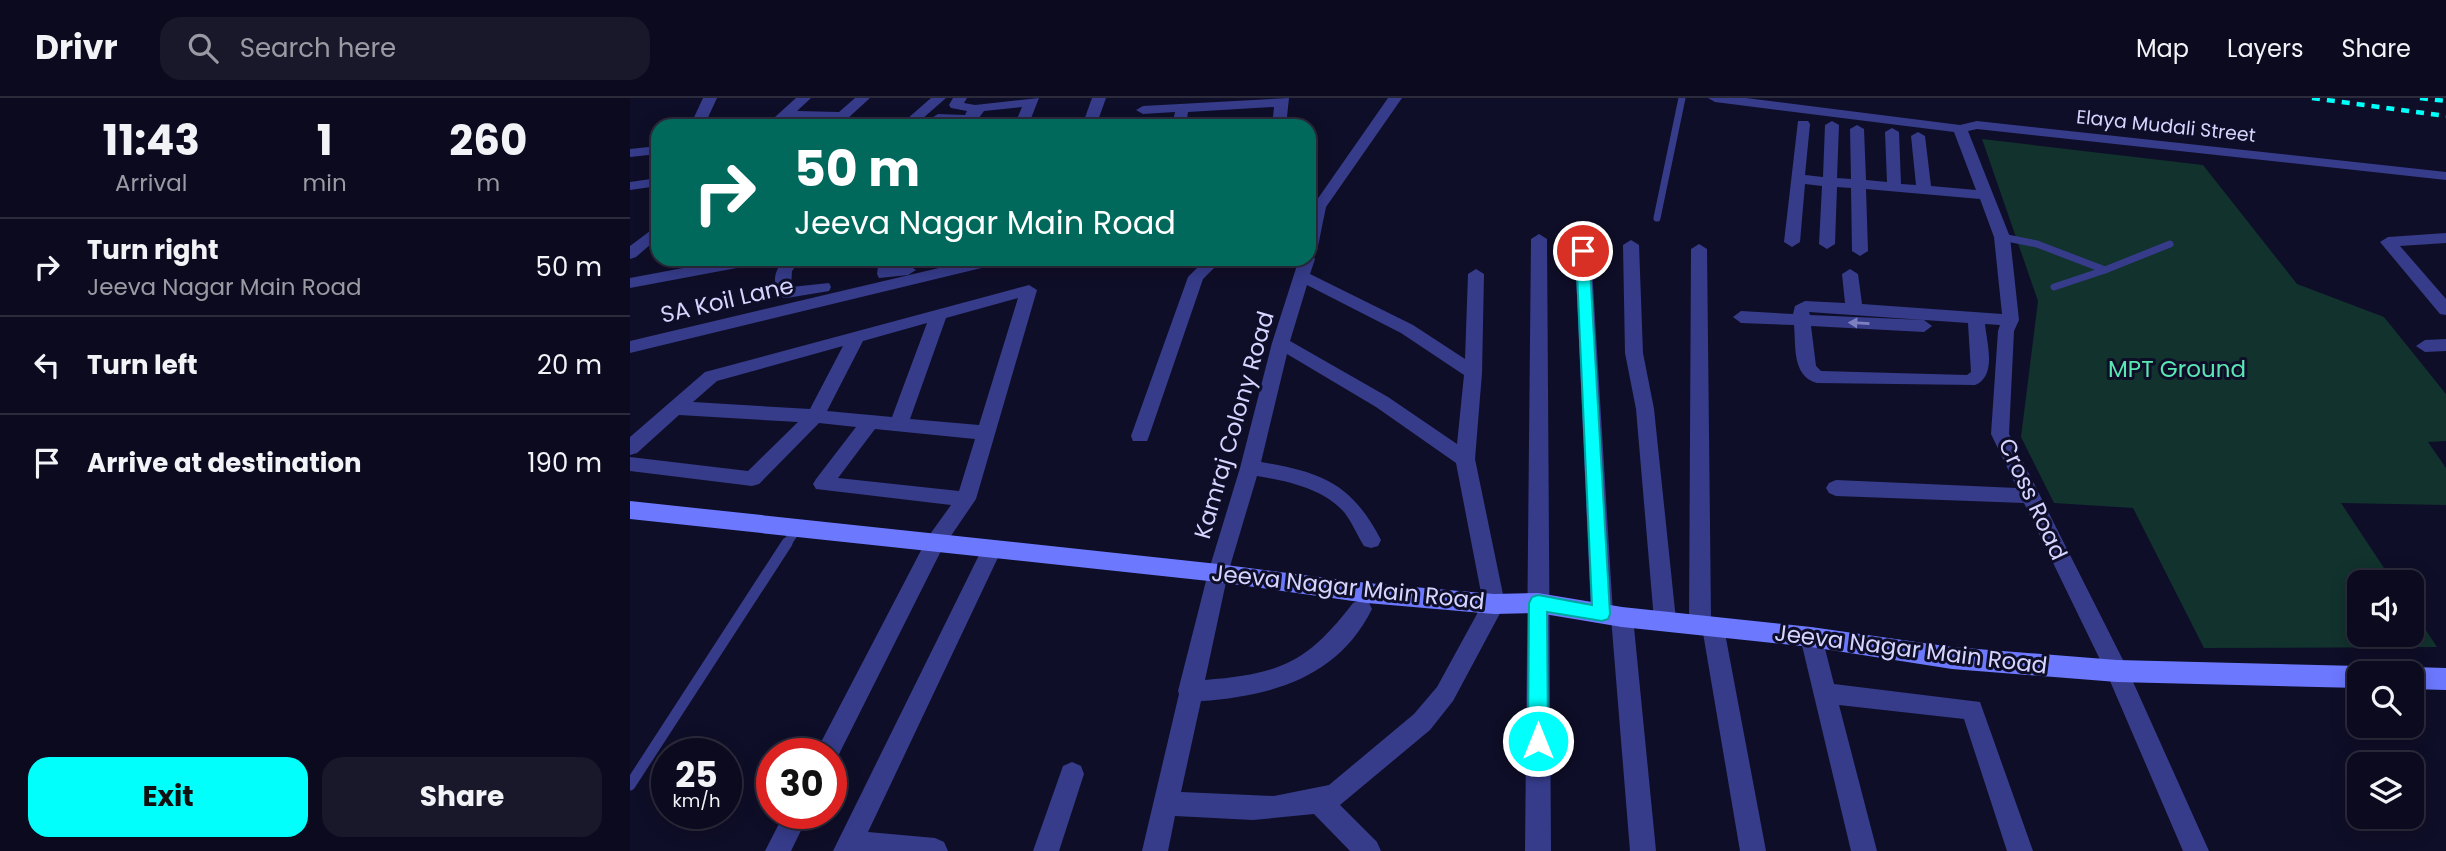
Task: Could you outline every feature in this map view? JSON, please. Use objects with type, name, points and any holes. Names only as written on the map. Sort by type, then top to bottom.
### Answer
[{"type":"street","points":[[700,119],[710,98]]},
{"type":"street","points":[[780,119],[804,98]]},
{"type":"street","points":[[785,115],[842,116],[863,98]]},
{"type":"street","points":[[914,119],[939,98]]},
{"type":"street","points":[[960,98],[956,106],[971,118]]},
{"type":"street","points":[[1092,119],[1099,98]]},
{"type":"street","points":[[1316,205],[1395,98]]},
{"type":"street","name":"Elaya Mudali Street","points":[[1715,98],[1960,129],[1977,125],[2446,176]]},
{"type":"street","points":[[939,119],[971,118],[1031,100]]},
{"type":"street","points":[[1024,119],[1031,100]]},
{"type":"street","points":[[1145,104],[1182,108],[1282,100],[1280,119]]},
{"type":"street","points":[[1180,119],[1182,108]]},
{"type":"street","points":[[1792,242],[1803,124]]},
{"type":"street","points":[[1827,244],[1832,125]]},
{"type":"street","points":[[1857,129],[1860,251]]},
{"type":"street","name":"Cross Road","points":[[1960,129],[2002,237],[2008,325],[2000,434],[2117,671],[2196,851]]},
{"type":"street","points":[[1892,132],[1894,188]]},
{"type":"street","points":[[1918,136],[1924,190]]},
{"type":"street","points":[[630,153],[651,151]]},
{"type":"street","points":[[1797,179],[1984,195]]},
{"type":"street","points":[[630,186],[651,182]]},
{"type":"street","points":[[630,254],[651,236]]},
{"type":"street","points":[[2388,242],[2446,238]]},
{"type":"street","points":[[1538,851],[1539,239]]},
{"type":"street","points":[[2388,242],[2446,310]]},
{"type":"street","points":[[1631,245],[1634,353],[1645,409],[1665,620]]},
{"type":"street","points":[[1699,249],[1707,626],[1753,851]]},
{"type":"street","points":[[1583,251],[1612,616],[1643,851]]},
{"type":"street","points":[[686,274],[695,266]]},
{"type":"street","points":[[630,283],[724,266]]},
{"type":"street","points":[[787,266],[782,285],[787,293],[886,266]]},
{"type":"street","name":"SA Koil Lane","points":[[633,339],[966,266]]},
{"type":"street","points":[[1140,436],[1196,277],[1208,266]]},
{"type":"street","points":[[1305,268],[1474,373]]},
{"type":"street","name":"Kamraj Colony Road","points":[[1156,850],[1168,803],[1189,691],[1218,573],[1250,468],[1281,343],[1305,268]]},
{"type":"street","points":[[1168,803],[1274,810],[1319,802],[1336,795],[1422,722],[1445,694],[1494,604],[1465,459],[1474,373],[1476,274]]},
{"type":"street","points":[[1850,274],[1854,307]]},
{"type":"street","points":[[630,449],[711,376],[1029,289],[967,499],[935,543],[835,738]]},
{"type":"street","points":[[1805,306],[1854,307],[1976,323],[1980,372],[1978,377],[1969,382],[1817,377],[1807,369],[1801,310],[1805,306]]},
{"type":"street","points":[[899,424],[939,314]]},
{"type":"street","points":[[1741,317],[2008,325]]},
{"type":"street","points":[[630,464],[752,480],[815,416],[857,336]]},
{"type":"street","points":[[1281,343],[1382,402],[1465,459]]},
{"type":"street","points":[[2425,346],[2446,345]]},
{"type":"street","points":[[675,408],[815,416],[986,433]]},
{"type":"street","points":[[871,421],[823,484],[967,499]]},
{"type":"street","points":[[1250,468],[1282,472],[1314,482],[1349,504],[1371,540]]},
{"type":"street","points":[[1836,488],[2031,496]]},
{"type":"street","name":"Jeeva Nagar Main Road","points":[[630,510],[1218,573],[1367,593],[1494,604],[1538,603],[1612,616],[1811,637],[1952,658],[2117,671],[2347,677]]},
{"type":"street","points":[[935,851],[847,847],[992,549]]},
{"type":"street","points":[[1189,691],[1245,687],[1307,666],[1349,626],[1361,608]]},
{"type":"street","points":[[1811,637],[1864,851]]},
{"type":"street","points":[[2424,678],[2446,679]]},
{"type":"street","points":[[1825,693],[1972,709],[2020,851]]},
{"type":"street","points":[[1046,851],[1072,774]]},
{"type":"street","points":[[1319,802],[1368,851]]},
{"type":"street","points":[[778,851],[789,829]]},
{"type":"lane","points":[[1657,218],[1682,98]]},
{"type":"lane","points":[[2002,237],[2037,244],[2105,270]]},
{"type":"lane","points":[[2054,287],[2170,244]]},
{"type":"lane","points":[[630,785],[797,528]]},
{"type":"green space","name":"MPT Ground","points":[[1982,139],[2203,165],[2297,284],[2384,317],[2446,394],[2446,441],[2428,442],[2446,468],[2446,505],[2341,503],[2385,570],[2347,570],[2347,647],[2424,647],[2424,627],[2437,647],[2204,648],[2133,508],[2054,503],[2021,437],[2038,301]]},
{"type":"railway","points":[[2312,98],[2446,116]]},
{"type":"railway","points":[[2420,98],[2446,101]]},
{"type":"route","points":[[1538,741],[1538,603],[1602,614],[1583,251]]}]
